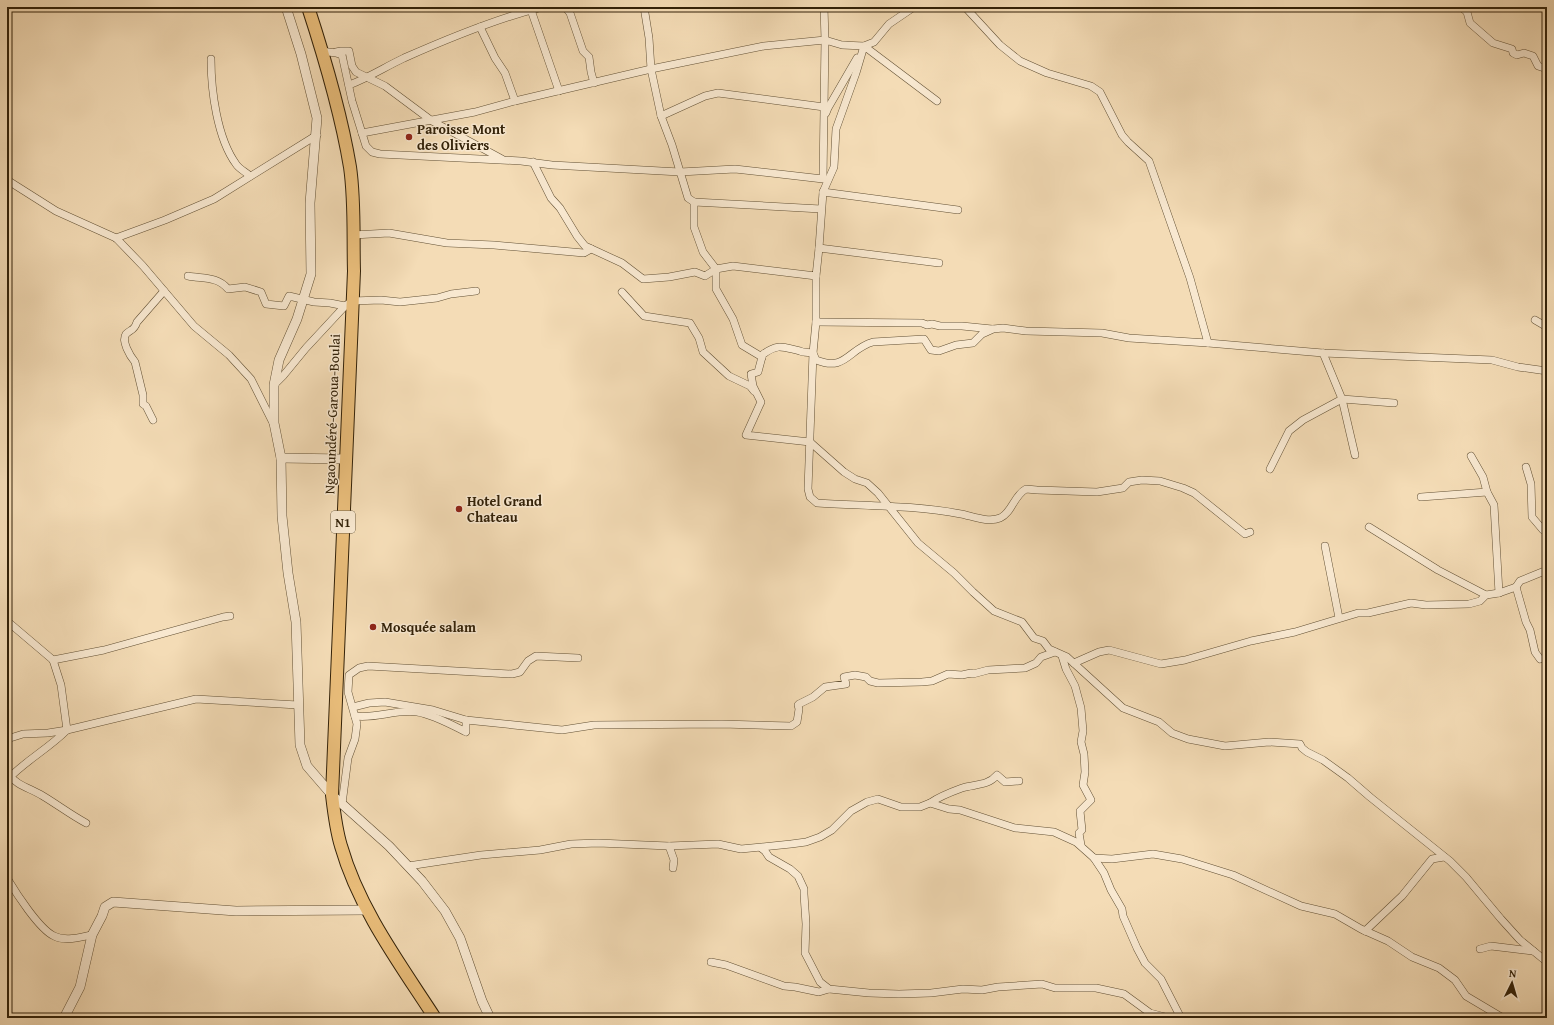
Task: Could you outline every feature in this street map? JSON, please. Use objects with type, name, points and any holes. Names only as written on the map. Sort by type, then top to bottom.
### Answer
[{"type":"highway","name":"Ngaoundéré-Garoua-Boulai","points":[[308,7],[342,128],[350,168],[352,198],[353,235],[348,303],[345,458],[332,795],[341,846],[353,879],[368,910],[435,1018]]},
{"type":"street","points":[[286,7],[314,100],[317,118],[317,134],[310,203],[311,274],[297,319],[279,360],[274,384],[274,423],[280,458],[282,516],[288,573],[296,622],[300,744],[307,766],[332,795],[389,846],[422,881],[445,911],[460,938],[482,1001],[490,1018]]},
{"type":"street","points":[[349,85],[367,78],[388,65],[415,53],[480,27],[542,7]]},
{"type":"street","points":[[565,7],[570,13],[583,50],[589,57],[594,83]]},
{"type":"street","points":[[644,7],[650,38],[651,69],[661,116],[688,198],[694,202],[821,209]]},
{"type":"street","points":[[336,52],[342,55],[366,146],[372,152],[380,154],[533,162],[559,166],[680,172],[735,169],[823,179],[824,7]]},
{"type":"street","points":[[362,133],[475,112],[651,69],[764,46],[825,40],[842,45],[864,46],[874,42],[889,24],[914,7]]},
{"type":"street","points":[[965,7],[1000,45],[1020,61],[1047,73],[1091,86],[1100,92],[1122,135],[1149,161],[1190,278],[1208,343]]},
{"type":"street","points":[[1461,7],[1467,12],[1470,23],[1493,43],[1512,49],[1513,53],[1517,55],[1524,53],[1534,56],[1538,66],[1547,69]]},
{"type":"street","points":[[531,10],[559,91]]},
{"type":"street","points":[[480,27],[495,58],[505,73],[515,101]]},
{"type":"street","points":[[864,46],[937,101]]},
{"type":"street","points":[[824,119],[828,108],[864,46]]},
{"type":"street","points":[[864,46],[836,130],[834,166],[823,192],[816,276],[816,322],[813,353],[808,489],[810,497],[817,503],[948,512],[987,520],[999,518],[1005,514],[1018,495],[1026,489],[1097,492],[1123,488],[1129,482],[1150,480],[1160,481],[1194,493],[1245,534],[1250,532]]},
{"type":"street","points":[[321,51],[349,51],[352,66],[356,72],[385,86],[432,121],[503,160]]},
{"type":"street","points":[[211,59],[213,94],[226,147],[237,165],[250,176]]},
{"type":"street","points":[[661,116],[705,96],[718,94],[824,107]]},
{"type":"street","points":[[116,238],[165,220],[214,199],[317,134]]},
{"type":"street","points":[[533,162],[551,198],[560,208],[581,242],[585,246],[622,264],[643,279],[669,278],[695,272],[705,276],[716,269],[733,266],[816,276]]},
{"type":"street","points":[[7,180],[56,211],[116,238],[144,266],[194,326],[229,355],[246,373],[251,379],[274,423]]},
{"type":"street","points":[[823,192],[958,210]]},
{"type":"street","points":[[694,202],[694,227],[703,252],[716,269],[716,289],[733,319],[742,344],[762,357]]},
{"type":"street","points":[[353,235],[389,233],[447,243],[494,245],[584,253],[591,249]]},
{"type":"street","points":[[819,248],[939,263]]},
{"type":"street","points":[[188,276],[208,278],[222,282],[228,289],[245,287],[261,292],[266,304],[284,306],[289,296],[314,302],[330,303],[381,300],[400,302],[437,298],[451,294],[476,291]]},
{"type":"street","points":[[153,420],[146,406],[143,404],[143,395],[135,362],[124,341],[126,334],[135,328],[138,322],[164,291]]},
{"type":"street","points":[[622,292],[644,316],[690,323],[700,338],[703,352],[729,376],[750,386],[758,398]]},
{"type":"street","points":[[274,384],[284,376],[306,348],[348,303]]},
{"type":"street","points":[[1535,320],[1547,326]]},
{"type":"street","points":[[816,322],[932,324],[940,326],[962,326],[993,329],[1003,328],[1026,331],[1102,333],[1129,338],[1323,353],[1492,360],[1524,369],[1547,371]]},
{"type":"street","points":[[813,353],[816,360],[826,364],[834,364],[840,363],[866,344],[910,339],[924,339],[931,350],[939,351],[973,343],[982,334],[993,329]]},
{"type":"street","points":[[813,353],[775,346],[762,354],[758,372],[751,374],[760,402],[746,435],[810,442],[844,472],[855,479],[868,483],[878,493],[918,543],[954,573],[994,611],[1022,622],[1034,638],[1043,641],[1048,649],[1067,657],[1123,708],[1159,722],[1172,733],[1188,739],[1225,746],[1269,742],[1300,744],[1307,752],[1323,760],[1348,778],[1444,857],[1466,877],[1520,940],[1547,962]]},
{"type":"street","points":[[1323,353],[1342,399],[1355,455]]},
{"type":"street","points":[[1270,469],[1289,431],[1303,420],[1342,399],[1394,403]]},
{"type":"street","points":[[1471,456],[1483,477],[1487,492],[1494,505],[1499,593]]},
{"type":"street","points":[[280,458],[345,458]]},
{"type":"street","points":[[1526,467],[1531,484],[1532,517],[1543,530],[1547,532]]},
{"type":"street","points":[[1421,497],[1487,492]]},
{"type":"street","points":[[1369,527],[1438,570],[1486,595]]},
{"type":"street","points":[[1325,546],[1339,618]]},
{"type":"street","points":[[1074,663],[1099,652],[1109,650],[1161,664],[1185,660],[1251,641],[1295,632],[1358,613],[1368,613],[1411,603],[1426,605],[1469,604],[1480,601],[1486,595],[1499,593],[1516,587],[1520,581],[1547,570]]},
{"type":"street","points":[[1516,587],[1526,622],[1530,630],[1535,652],[1540,659]]},
{"type":"street","points":[[53,660],[104,650],[230,616]]},
{"type":"street","points":[[7,621],[53,660],[61,685],[67,730]]},
{"type":"street","points":[[353,707],[369,703],[385,702],[433,710],[466,720],[562,730],[594,725],[722,724],[791,726],[797,722],[799,704],[813,697],[825,687],[846,684],[844,678],[847,676],[857,675],[866,677],[870,681],[878,683],[932,681],[948,674],[962,675],[988,670],[1025,668],[1036,663],[1041,657],[1055,652]]},
{"type":"street","points":[[342,804],[348,758],[357,724],[348,692],[349,676],[359,668],[368,666],[512,674],[520,672],[528,662],[536,656],[578,658]]},
{"type":"street","points":[[1062,656],[1066,669],[1075,686],[1081,708],[1081,723],[1083,731],[1081,742],[1084,754],[1085,772],[1083,785],[1091,800],[1080,812],[1082,830],[1079,835],[1081,845]]},
{"type":"street","points":[[7,739],[23,734],[48,733],[67,730],[196,698],[298,705]]},
{"type":"street","points":[[355,716],[366,717],[384,714],[417,712],[466,732],[466,720]]},
{"type":"street","points":[[67,730],[8,777],[18,784],[43,796],[86,823]]},
{"type":"street","points":[[408,866],[481,855],[540,850],[571,844],[598,843],[669,846],[718,844],[741,849],[806,842],[820,837],[832,830],[851,811],[867,802],[878,799],[900,807],[920,807],[946,794],[992,781],[997,775],[1005,782],[1020,781]]},
{"type":"street","points":[[930,802],[1015,828],[1054,832],[1068,837],[1081,845],[1094,858],[1104,873],[1111,890],[1122,909],[1123,916],[1137,948],[1145,963],[1161,979],[1181,1018]]},
{"type":"street","points":[[669,846],[674,860],[673,868]]},
{"type":"street","points":[[761,848],[766,851],[769,857],[790,869],[798,876],[804,889],[806,924],[805,953],[820,982],[829,989]]},
{"type":"street","points":[[1094,858],[1102,859],[1153,854],[1182,859],[1233,875],[1301,906],[1335,914],[1365,931],[1388,940],[1412,957],[1439,968],[1455,980],[1466,996],[1503,1018]]},
{"type":"street","points":[[1365,931],[1402,896],[1432,859],[1444,857]]},
{"type":"street","points":[[7,878],[18,896],[44,930],[55,937],[68,939],[92,935]]},
{"type":"street","points":[[64,1018],[80,987],[92,935],[105,907],[114,902],[236,911],[284,912],[368,910]]},
{"type":"street","points":[[1480,949],[1490,946],[1533,952]]},
{"type":"street","points":[[711,962],[726,964],[784,986],[819,992],[829,989],[899,994],[931,993],[963,989],[982,990],[998,987],[1042,984],[1055,988],[1102,989],[1124,994],[1150,1014],[1169,1018]]},
{"type":"place","name":"Paroisse Mont des Oliviers","points":[[409,137]]},
{"type":"place","name":"Hotel Grand Chateau","points":[[459,509]]},
{"type":"place","name":"Mosquée salam","points":[[373,627]]}]
